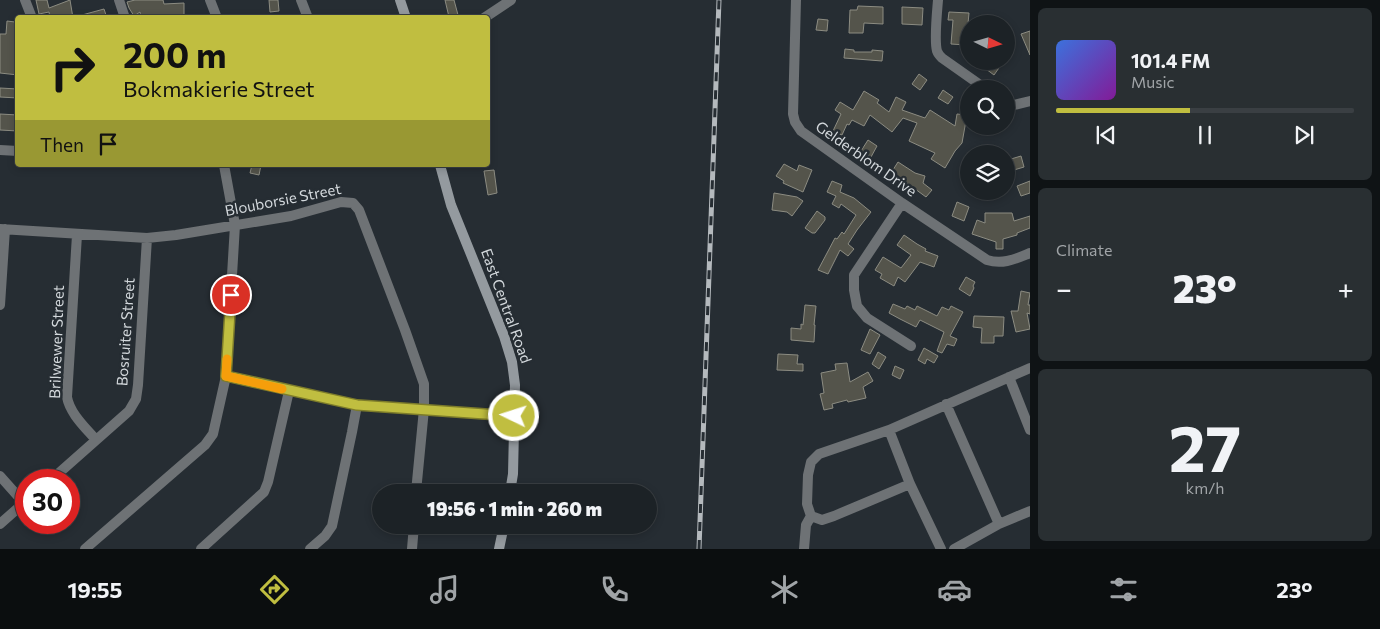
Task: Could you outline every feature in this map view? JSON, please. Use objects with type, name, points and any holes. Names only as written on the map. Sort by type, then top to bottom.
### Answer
[{"type":"street","points":[[25,0],[31,15]]},
{"type":"street","points":[[119,0],[124,15]]},
{"type":"street","points":[[210,0],[216,15]]},
{"type":"street","points":[[301,0],[307,15]]},
{"type":"street","points":[[400,0],[405,15]]},
{"type":"street","points":[[488,15],[511,0]]},
{"type":"street","name":"Gelderblom Drive","points":[[796,0],[793,114],[795,122],[801,131],[902,203],[987,260],[1008,262],[1030,253]]},
{"type":"street","points":[[938,0],[937,51],[942,58],[973,80]]},
{"type":"street","points":[[1015,105],[1030,101]]},
{"type":"street","points":[[0,150],[15,151]]},
{"type":"street","points":[[85,549],[205,445],[213,434],[226,376],[235,225],[224,167]]},
{"type":"street","name":"East Central Road","points":[[441,167],[451,205],[510,354],[515,375],[511,484]]},
{"type":"street","name":"Blouborsie Street","points":[[2,229],[147,238],[291,216],[341,202],[353,203],[360,210],[420,370],[424,384],[424,409]]},
{"type":"street","points":[[902,203],[854,275],[854,290],[857,306],[867,318],[911,346]]},
{"type":"street","points":[[0,304],[2,229]]},
{"type":"street","name":"Brilwewer Street","points":[[77,235],[68,397],[71,408],[96,440]]},
{"type":"street","name":"Bosruiter Street","points":[[63,469],[129,412],[136,399],[147,238]]},
{"type":"street","points":[[804,549],[806,526],[811,516],[807,504],[808,475],[811,462],[819,454],[888,430],[1030,368]]},
{"type":"street","points":[[226,376],[357,405],[514,416]]},
{"type":"street","points":[[1008,377],[1030,430]]},
{"type":"street","points":[[201,549],[264,492],[289,391]]},
{"type":"street","points":[[946,404],[999,524]]},
{"type":"street","points":[[310,549],[325,536],[332,526],[357,405]]},
{"type":"street","points":[[417,484],[424,409]]},
{"type":"street","points":[[888,430],[910,484],[941,549]]},
{"type":"street","points":[[0,476],[15,492]]},
{"type":"street","points":[[811,516],[822,520],[910,484]]},
{"type":"street","points":[[0,524],[15,511]]},
{"type":"street","points":[[954,549],[999,524],[1030,512]]},
{"type":"street","points":[[412,549],[413,534]]},
{"type":"street","points":[[499,549],[502,534]]},
{"type":"building","points":[[36,0],[47,0],[49,8],[70,0],[72,15],[50,15],[49,12],[39,14]]},
{"type":"building","points":[[135,0],[163,0],[164,4],[184,3],[184,15],[140,15],[140,12],[133,15],[127,2]]},
{"type":"building","points":[[269,0],[278,0],[279,11],[270,12]]},
{"type":"building","points":[[445,0],[454,0],[458,15],[449,15]]},
{"type":"building","points":[[858,6],[883,7],[883,24],[864,23],[863,33],[849,33],[850,10],[857,10]]},
{"type":"building","points":[[902,7],[923,8],[922,25],[902,24]]},
{"type":"building","points":[[104,9],[106,15],[82,15]]},
{"type":"building","points":[[949,12],[969,13],[969,15],[960,15],[960,45],[951,44],[953,20],[948,20]]},
{"type":"building","points":[[818,19],[828,20],[827,31],[816,30]]},
{"type":"building","points":[[7,21],[15,22],[15,75],[0,73],[0,34],[6,34]]},
{"type":"building","points":[[1030,31],[1030,55],[1021,34]]},
{"type":"building","points":[[845,49],[854,50],[854,52],[883,51],[882,61],[844,58]]},
{"type":"building","points":[[987,70],[998,70],[994,75]]},
{"type":"building","points":[[919,74],[927,80],[920,90],[912,84]]},
{"type":"building","points":[[0,88],[15,89],[15,98],[0,97]]},
{"type":"building","points":[[943,90],[953,97],[948,104],[938,98]]},
{"type":"building","points":[[864,91],[879,100],[877,103],[889,112],[896,97],[906,102],[902,110],[925,118],[930,110],[955,126],[957,114],[960,114],[960,135],[963,135],[962,143],[945,168],[931,159],[935,153],[909,141],[917,123],[903,118],[892,132],[870,115],[864,126],[852,120],[849,125],[847,124],[842,135],[833,131],[841,114],[835,110],[840,102],[853,110]]},
{"type":"building","points":[[0,114],[15,115],[15,131],[0,130]]},
{"type":"building","points":[[868,140],[877,146],[871,157],[861,151]]},
{"type":"building","points":[[1021,156],[1024,167],[1015,170],[1015,158]]},
{"type":"building","points":[[898,162],[915,173],[925,176],[923,183],[932,190],[926,197],[891,173]]},
{"type":"building","points":[[784,164],[797,171],[799,165],[812,170],[803,192],[783,183],[784,181],[776,176]]},
{"type":"building","points":[[252,167],[261,167],[259,175],[250,173]]},
{"type":"building","points":[[494,170],[497,193],[488,195],[484,171]]},
{"type":"building","points":[[832,181],[842,185],[840,192],[854,198],[871,212],[848,244],[854,249],[848,256],[840,250],[828,274],[818,270],[835,238],[837,239],[842,232],[844,234],[856,215],[841,204],[839,208],[832,204],[836,196],[827,192]]},
{"type":"building","points":[[1030,181],[1030,193],[1021,196],[1017,186]]},
{"type":"building","points":[[774,193],[797,197],[803,201],[792,216],[787,212],[772,210]]},
{"type":"building","points":[[957,202],[969,207],[964,221],[952,216]]},
{"type":"building","points":[[817,211],[825,217],[825,220],[815,233],[812,233],[805,228]]},
{"type":"building","points":[[985,213],[1012,213],[1014,221],[1030,216],[1030,228],[1017,233],[1017,235],[1003,239],[1003,249],[996,249],[996,242],[972,234],[977,220],[985,223]]},
{"type":"building","points":[[904,235],[926,249],[925,251],[938,256],[934,267],[920,262],[905,282],[898,277],[894,286],[880,278],[882,274],[875,270],[883,257],[901,268],[911,255],[897,245]]},
{"type":"building","points":[[966,277],[975,282],[970,296],[959,289]]},
{"type":"building","points":[[1021,291],[1030,293],[1028,305],[1030,305],[1030,314],[1027,313],[1030,329],[1016,332],[1011,311],[1018,311]]},
{"type":"building","points":[[893,304],[905,309],[907,306],[915,310],[917,306],[937,316],[942,307],[949,310],[951,306],[963,312],[950,336],[957,339],[954,346],[947,344],[942,353],[937,351],[944,332],[920,320],[916,327],[889,313]]},
{"type":"building","points":[[805,305],[816,306],[814,342],[791,340],[791,328],[801,329],[801,324],[803,325]]},
{"type":"building","points":[[974,316],[1004,317],[1003,336],[994,336],[994,343],[981,343],[982,328],[973,327]]},
{"type":"building","points":[[870,329],[880,335],[870,354],[861,350]]},
{"type":"building","points":[[924,348],[938,356],[934,363],[927,359],[925,364],[918,360]]},
{"type":"building","points":[[878,352],[886,357],[879,369],[872,364]]},
{"type":"building","points":[[778,354],[798,355],[797,364],[803,364],[803,371],[777,370]]},
{"type":"building","points":[[847,363],[850,382],[868,372],[873,381],[863,387],[866,398],[832,404],[833,408],[824,410],[820,394],[824,393],[821,373],[836,370],[835,364]]},
{"type":"building","points":[[895,366],[904,370],[900,379],[892,375]]},
{"type":"railway","points":[[699,549],[719,0]]},
{"type":"slow traffic","points":[[227,359],[226,376],[282,389]]},
{"type":"route","points":[[231,295],[226,376],[357,405],[514,416]]}]
